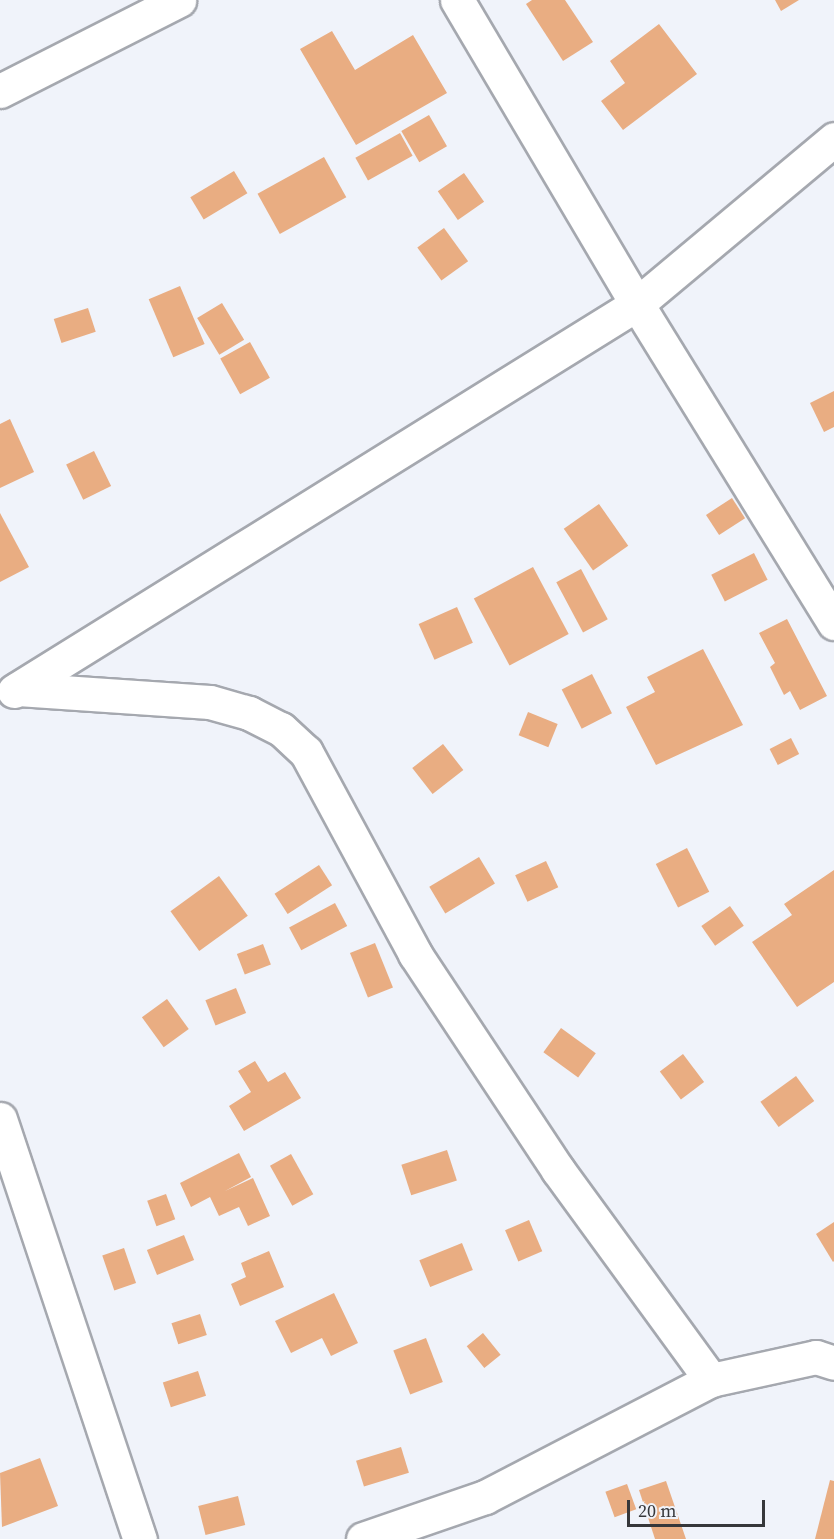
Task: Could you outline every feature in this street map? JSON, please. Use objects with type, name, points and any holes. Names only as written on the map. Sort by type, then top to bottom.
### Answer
[{"type":"street","points":[[0,92],[179,0]]},
{"type":"street","points":[[457,0],[637,304],[834,623]]},
{"type":"street","points":[[9,694],[637,304],[834,139]]},
{"type":"street","points":[[9,694],[210,702],[249,713],[281,729],[306,752],[415,954],[558,1170],[711,1380]]},
{"type":"street","points":[[0,1119],[140,1539]]},
{"type":"street","points":[[363,1539],[485,1497],[711,1380],[816,1357],[834,1363]]},
{"type":"building","points":[[532,0],[565,0],[593,42],[563,61],[526,4]]},
{"type":"building","points":[[775,0],[799,0],[781,11]]},
{"type":"building","points":[[659,24],[697,74],[623,130],[601,101],[625,83],[610,61]]},
{"type":"building","points":[[332,31],[355,70],[413,35],[447,93],[356,145],[300,49]]},
{"type":"building","points":[[429,115],[447,146],[419,162],[401,131]]},
{"type":"building","points":[[400,133],[413,156],[368,180],[355,158]]},
{"type":"building","points":[[324,157],[346,197],[280,234],[258,194]]},
{"type":"building","points":[[234,171],[247,193],[204,220],[190,197]]},
{"type":"building","points":[[464,173],[484,202],[458,220],[438,191]]},
{"type":"building","points":[[444,228],[468,261],[441,281],[417,247]]},
{"type":"building","points":[[180,286],[205,344],[173,357],[149,299]]},
{"type":"building","points":[[222,303],[244,340],[219,355],[197,318]]},
{"type":"building","points":[[88,308],[96,332],[61,343],[54,319]]},
{"type":"building","points":[[250,342],[270,378],[240,394],[220,358]]},
{"type":"building","points":[[834,391],[834,427],[824,432],[810,403]]},
{"type":"building","points":[[10,419],[34,472],[0,488],[0,424]]},
{"type":"building","points":[[94,451],[111,486],[83,500],[66,465]]},
{"type":"building","points":[[732,498],[745,518],[719,535],[706,515]]},
{"type":"building","points":[[599,504],[628,546],[593,570],[564,529]]},
{"type":"building","points":[[0,513],[29,567],[0,582]]},
{"type":"building","points":[[754,553],[768,580],[725,602],[711,575]]},
{"type":"building","points":[[533,567],[569,634],[510,666],[474,598]]},
{"type":"building","points":[[581,569],[608,619],[583,632],[556,582]]},
{"type":"building","points":[[457,607],[473,643],[434,660],[419,624]]},
{"type":"building","points":[[787,619],[827,696],[800,710],[790,691],[784,695],[770,667],[775,663],[759,633]]},
{"type":"building","points":[[703,649],[743,725],[656,765],[626,707],[655,692],[647,677]]},
{"type":"building","points":[[592,674],[612,713],[582,729],[562,689]]},
{"type":"building","points":[[528,712],[558,724],[548,747],[519,735]]},
{"type":"building","points":[[791,738],[799,754],[778,765],[770,749]]},
{"type":"building","points":[[443,744],[463,770],[433,794],[412,768]]},
{"type":"building","points":[[687,848],[709,892],[678,908],[656,864]]},
{"type":"building","points":[[479,857],[495,884],[445,913],[429,887]]},
{"type":"building","points":[[546,861],[558,887],[527,902],[515,875]]},
{"type":"building","points":[[319,865],[332,885],[288,914],[275,894]]},
{"type":"building","points":[[834,870],[834,982],[797,1007],[752,942],[792,915],[784,904]]},
{"type":"building","points":[[219,876],[248,916],[199,951],[170,911]]},
{"type":"building","points":[[335,903],[347,926],[301,950],[289,927]]},
{"type":"building","points":[[730,906],[744,926],[715,946],[701,926]]},
{"type":"building","points":[[375,943],[393,988],[368,998],[350,953]]},
{"type":"building","points":[[263,944],[271,965],[245,975],[237,954]]},
{"type":"building","points":[[236,988],[246,1013],[216,1025],[205,1000]]},
{"type":"building","points":[[167,999],[189,1029],[164,1047],[142,1017]]},
{"type":"building","points":[[561,1028],[596,1053],[578,1078],[543,1052]]},
{"type":"building","points":[[683,1054],[704,1082],[681,1099],[660,1071]]},
{"type":"building","points":[[255,1061],[268,1082],[285,1072],[301,1098],[244,1131],[229,1106],[251,1092],[238,1071]]},
{"type":"building","points":[[796,1076],[814,1101],[779,1127],[760,1102]]},
{"type":"building","points":[[447,1150],[457,1180],[411,1195],[401,1165]]},
{"type":"building","points":[[239,1153],[251,1177],[225,1191],[253,1178],[270,1216],[248,1226],[239,1207],[219,1216],[210,1197],[191,1207],[180,1183]]},
{"type":"building","points":[[291,1154],[313,1194],[292,1206],[270,1166]]},
{"type":"building","points":[[166,1194],[175,1219],[156,1226],[147,1201]]},
{"type":"building","points":[[529,1220],[542,1251],[518,1261],[505,1230]]},
{"type":"building","points":[[834,1222],[834,1261],[833,1262],[816,1234]]},
{"type":"building","points":[[184,1235],[194,1260],[157,1275],[147,1250]]},
{"type":"building","points":[[462,1243],[473,1270],[430,1287],[419,1260]]},
{"type":"building","points":[[124,1248],[136,1283],[114,1290],[102,1255]]},
{"type":"building","points":[[269,1251],[284,1287],[240,1306],[231,1284],[246,1277],[241,1263]]},
{"type":"building","points":[[334,1293],[358,1343],[331,1356],[322,1338],[291,1353],[275,1321]]},
{"type":"building","points":[[200,1314],[207,1335],[178,1344],[171,1323]]},
{"type":"building","points":[[483,1333],[501,1355],[484,1368],[467,1346]]},
{"type":"building","points":[[426,1338],[443,1382],[410,1394],[393,1351]]},
{"type":"building","points":[[198,1371],[206,1396],[171,1407],[163,1382]]},
{"type":"building","points":[[401,1447],[409,1473],[364,1487],[356,1461]]},
{"type":"building","points":[[40,1458],[58,1506],[2,1527],[0,1473]]},
{"type":"building","points":[[830,1480],[834,1481],[834,1539],[815,1539]]},
{"type":"building","points":[[666,1481],[686,1539],[655,1539],[639,1490]]},
{"type":"building","points":[[627,1484],[636,1509],[615,1517],[605,1492]]},
{"type":"building","points":[[238,1496],[245,1525],[205,1535],[198,1506]]}]
